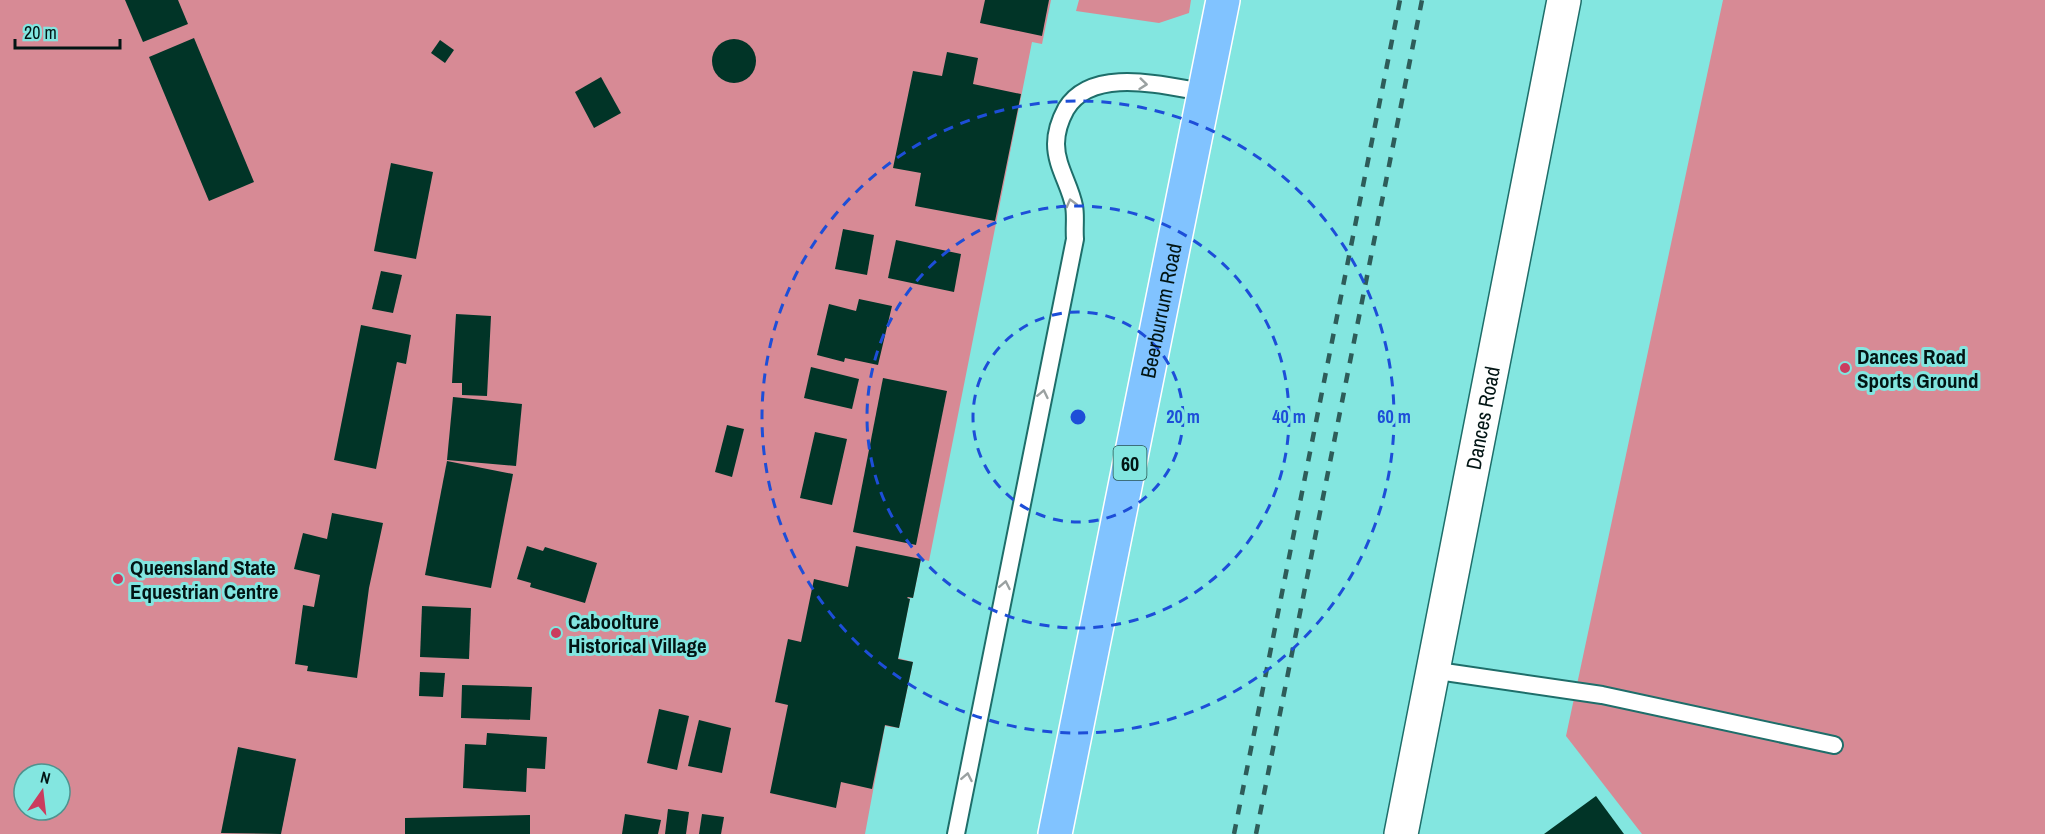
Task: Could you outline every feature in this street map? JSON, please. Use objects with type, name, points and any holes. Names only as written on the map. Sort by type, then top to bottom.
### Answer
[{"type":"main road","name":"Beerburrum Road","points":[[1055,834],[1222,0]]},
{"type":"street","name":"Dances Road","points":[[1401,834],[1431,670],[1564,0]]},
{"type":"lane","points":[[956,834],[1075,239],[1074,206],[1063,178],[1056,145],[1059,122],[1069,104],[1085,89],[1112,82],[1142,83],[1204,92]]},
{"type":"lane","points":[[1431,670],[1602,695],[1834,744]]},
{"type":"shaded area","name":"Caboolture Historical Village","points":[[0,0],[1051,0],[1042,44],[1032,42],[929,561],[921,559],[913,598],[907,598],[910,599],[898,658],[913,662],[899,728],[885,726],[865,834],[0,834]]},
{"type":"shaded area","points":[[1079,0],[1191,0],[1189,13],[1159,23],[1076,11]]},
{"type":"shaded area","name":"Dances Road Sports Ground","points":[[1723,0],[2045,0],[2045,834],[1642,834],[1566,736]]},
{"type":"building","points":[[125,0],[178,0],[188,24],[143,42]]},
{"type":"building","points":[[985,0],[1049,0],[1042,36],[980,23]]},
{"type":"building","points":[[194,38],[254,182],[209,201],[149,57]]},
{"type":"building","points":[[734,39],[749,46],[756,61],[749,76],[734,83],[719,76],[712,61],[719,46]]},
{"type":"building","points":[[440,40],[454,50],[445,63],[431,53]]},
{"type":"building","points":[[947,52],[978,58],[973,84],[1021,94],[995,221],[915,206],[921,173],[893,168],[913,71],[942,76]]},
{"type":"building","points":[[601,77],[621,113],[594,128],[575,92]]},
{"type":"building","points":[[391,163],[433,172],[416,259],[374,251]]},
{"type":"building","points":[[843,229],[874,235],[867,275],[835,269]]},
{"type":"building","points":[[896,240],[961,254],[954,292],[888,278]]},
{"type":"building","points":[[381,271],[402,275],[393,313],[372,309]]},
{"type":"building","points":[[859,299],[892,306],[878,365],[845,358],[844,362],[817,355],[829,304],[856,311]]},
{"type":"building","points":[[456,314],[491,316],[487,396],[462,395],[462,383],[452,383]]},
{"type":"building","points":[[361,325],[411,335],[406,364],[397,362],[376,469],[334,460]]},
{"type":"building","points":[[811,367],[859,379],[852,409],[804,398]]},
{"type":"building","points":[[883,378],[947,391],[916,545],[853,532]]},
{"type":"building","points":[[453,397],[522,404],[516,466],[447,460]]},
{"type":"building","points":[[727,425],[744,429],[732,477],[715,472]]},
{"type":"building","points":[[815,432],[847,439],[832,505],[800,498]]},
{"type":"building","points":[[447,461],[513,474],[491,588],[425,575]]},
{"type":"building","points":[[332,513],[383,523],[369,588],[357,678],[307,671],[308,666],[295,664],[303,605],[314,607],[320,575],[294,569],[303,533],[327,539]]},
{"type":"building","points":[[527,546],[543,551],[545,547],[597,563],[585,603],[530,587],[531,583],[517,579]]},
{"type":"building","points":[[856,546],[921,559],[913,598],[907,598],[910,599],[898,659],[913,662],[899,728],[885,725],[872,789],[841,782],[836,808],[770,793],[788,705],[775,702],[788,639],[801,642],[814,579],[848,587]]},
{"type":"building","points":[[422,606],[471,608],[469,659],[420,657]]},
{"type":"building","points":[[420,672],[445,673],[443,697],[419,696]]},
{"type":"building","points":[[462,685],[532,687],[530,720],[461,718]]},
{"type":"building","points":[[659,709],[689,716],[677,770],[647,763]]},
{"type":"building","points":[[699,720],[731,728],[722,773],[688,766]]},
{"type":"building","points":[[487,733],[547,737],[545,769],[527,768],[526,792],[463,788],[465,744],[486,745]]},
{"type":"building","points":[[238,747],[296,759],[281,834],[221,833]]},
{"type":"building","points":[[1596,796],[1624,834],[1544,834]]},
{"type":"building","points":[[668,809],[689,812],[686,834],[665,834]]},
{"type":"building","points":[[625,814],[661,820],[658,834],[622,834]]},
{"type":"building","points":[[702,814],[724,817],[721,834],[699,834]]},
{"type":"building","points":[[530,815],[530,834],[405,834],[405,818]]},
{"type":"railway","points":[[1234,834],[1400,0]]},
{"type":"railway","points":[[1256,834],[1422,0]]},
{"type":"place","name":"Dances Road Sports Ground","points":[[1845,368]]},
{"type":"place","name":"Queensland State Equestrian Centre","points":[[118,579]]},
{"type":"place","name":"Caboolture Historical Village","points":[[556,633]]}]
